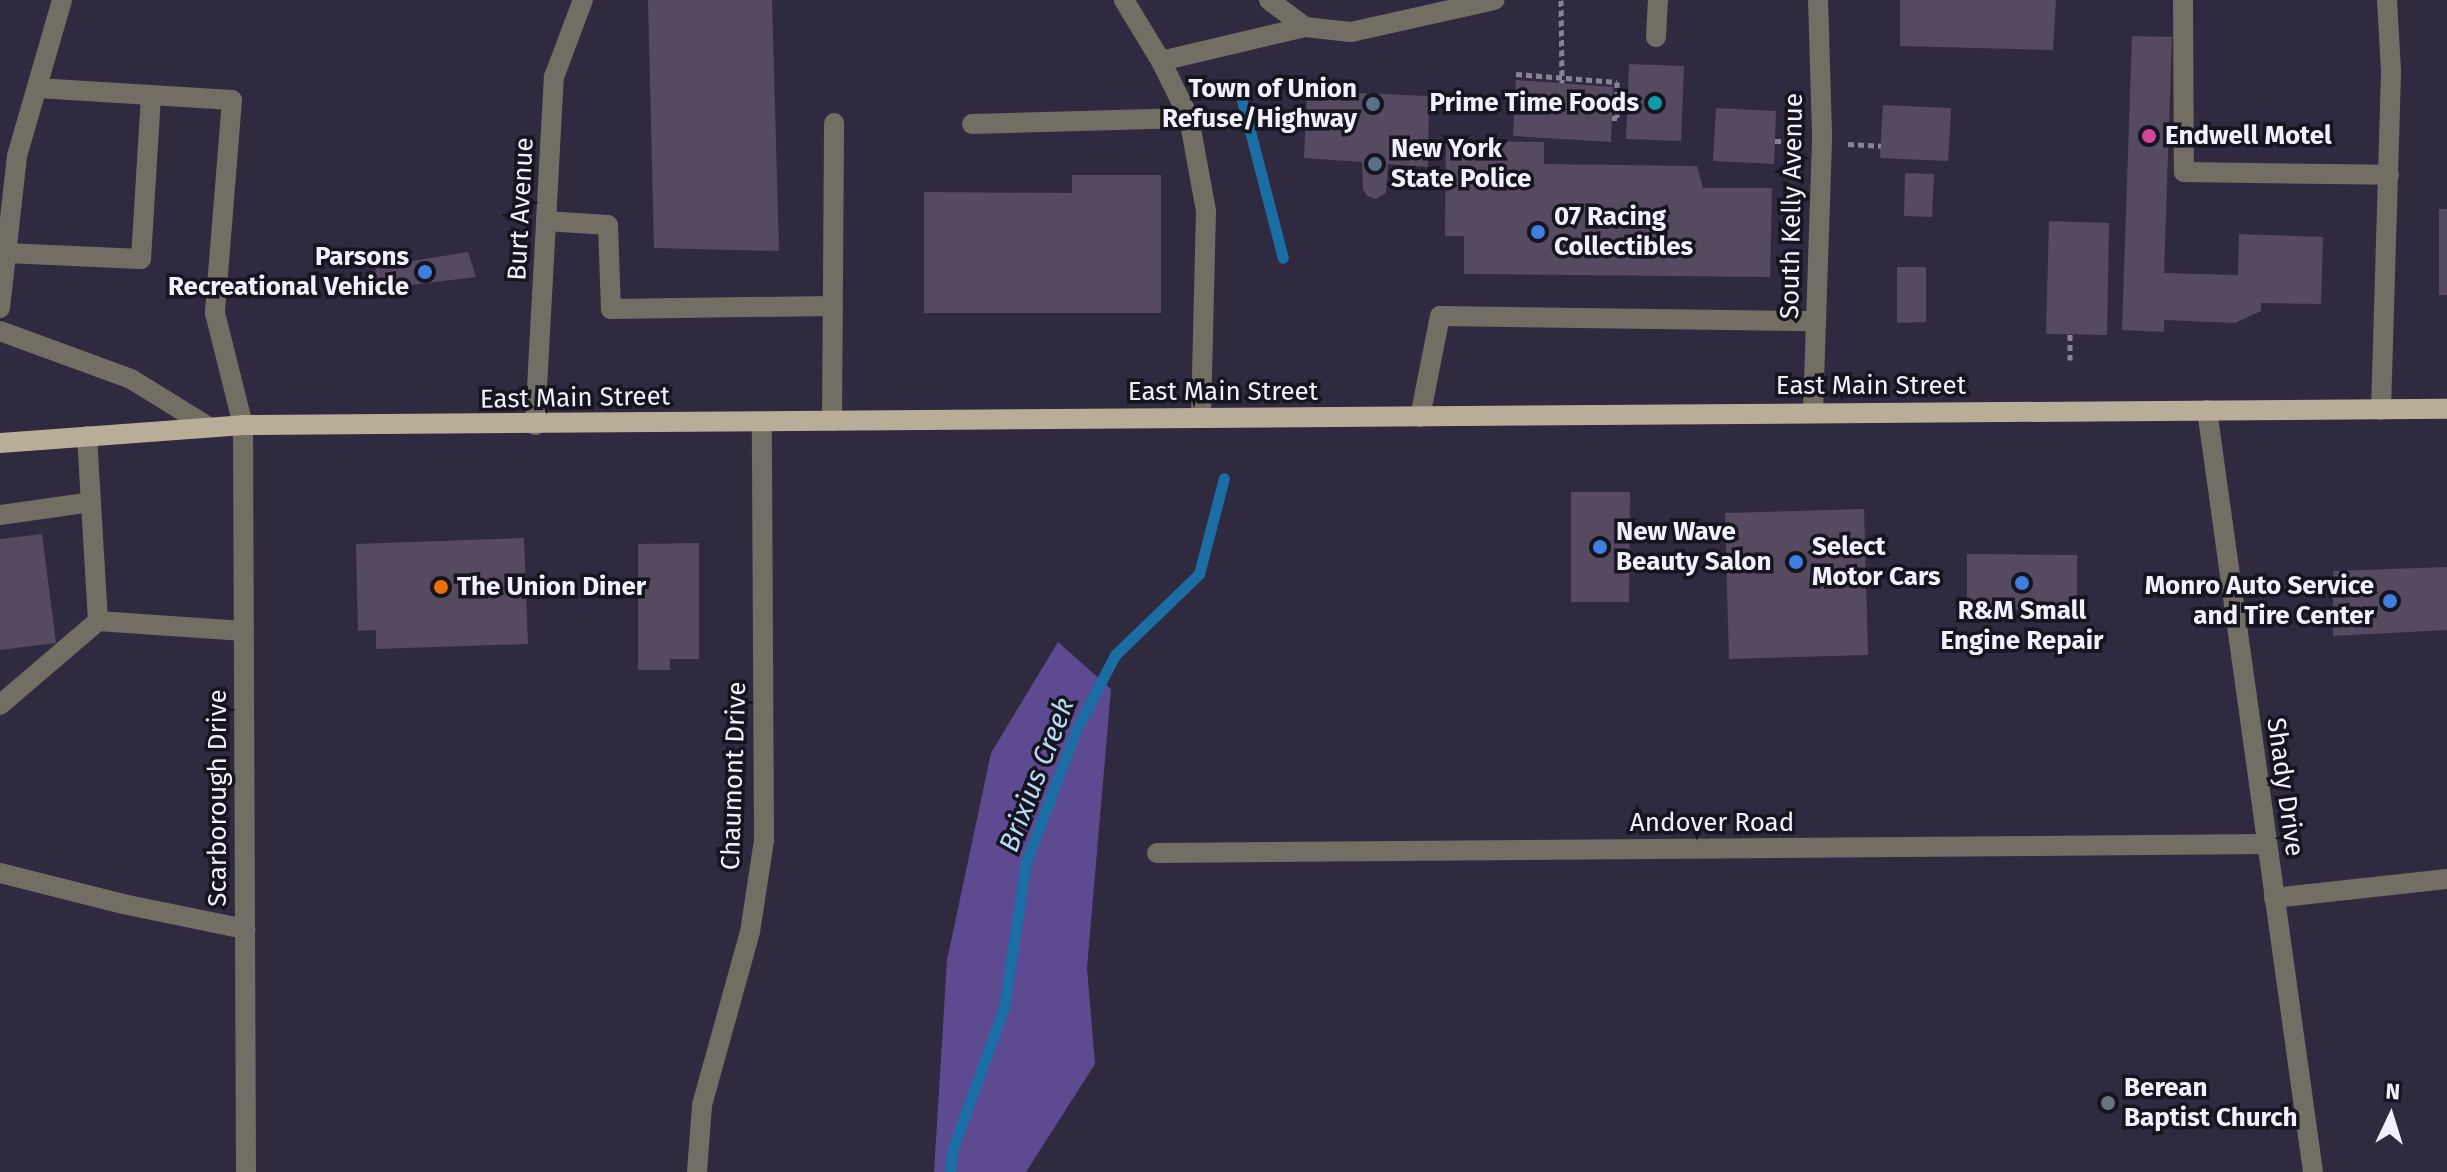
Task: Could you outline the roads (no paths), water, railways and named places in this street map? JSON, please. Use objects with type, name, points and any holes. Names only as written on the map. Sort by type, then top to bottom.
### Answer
[{"type":"main road","name":"East Main Street","points":[[0,443],[243,425],[2447,409]]},
{"type":"street","points":[[0,308],[17,156],[62,0]]},
{"type":"street","name":"Burt Avenue","points":[[535,425],[554,77],[583,0]]},
{"type":"street","points":[[1124,0],[1161,61],[1189,118],[1206,211],[1201,418]]},
{"type":"street","points":[[1269,0],[1305,27]]},
{"type":"street","points":[[1161,61],[1305,27],[1351,32],[1494,0]]},
{"type":"street","points":[[1656,37],[1658,0]]},
{"type":"street","name":"South Kelly Avenue","points":[[1813,412],[1822,134],[1818,0]]},
{"type":"street","points":[[2183,0],[2184,172],[2389,175]]},
{"type":"street","points":[[2381,410],[2391,71],[2387,0]]},
{"type":"street","points":[[6,253],[141,259],[151,96],[37,88]]},
{"type":"street","name":"Scarborough Drive","points":[[151,96],[232,100],[215,313],[243,425],[246,1172]]},
{"type":"street","points":[[972,124],[1189,118]]},
{"type":"street","points":[[832,421],[834,123]]},
{"type":"street","points":[[546,221],[608,225],[611,309],[833,306]]},
{"type":"street","points":[[1420,417],[1440,316],[1816,321]]},
{"type":"street","points":[[0,331],[131,379],[207,426]]},
{"type":"street","name":"Shady Drive","points":[[2207,410],[2313,1172]]},
{"type":"street","name":"Chaumont Drive","points":[[697,1172],[702,1105],[750,932],[764,841],[762,422]]},
{"type":"street","points":[[87,436],[98,621]]},
{"type":"street","points":[[0,515],[91,502]]},
{"type":"street","points":[[0,705],[98,621],[244,631]]},
{"type":"street","name":"Andover Road","points":[[1157,853],[2266,844]]},
{"type":"street","points":[[0,873],[123,904],[245,929]]},
{"type":"street","points":[[2274,898],[2447,879]]},
{"type":"waterway","name":"Brixius Creek","points":[[1242,100],[1283,258]]},
{"type":"waterway","name":"Brixius Creek","points":[[950,1172],[952,1151],[1004,1007],[1026,862],[1077,728],[1115,655],[1199,574],[1224,478]]},
{"type":"place","name":"Prime Time Foods","points":[[1655,103]]},
{"type":"place","name":"Town of Union Refuse/Highway","points":[[1373,104]]},
{"type":"place","name":"Endwell Motel","points":[[2149,136]]},
{"type":"place","name":"New York State Police","points":[[1375,164]]},
{"type":"place","name":"07 Racing Collectibles","points":[[1538,232]]},
{"type":"place","name":"Parsons Recreational Vehicle","points":[[425,272]]},
{"type":"place","name":"New Wave Beauty Salon","points":[[1600,547]]},
{"type":"place","name":"Select Motor Cars","points":[[1796,562]]},
{"type":"place","name":"R&M Small Engine Repair","points":[[2022,583]]},
{"type":"place","name":"The Union Diner","points":[[441,587]]},
{"type":"place","name":"Monro Auto Service and Tire Center","points":[[2390,601]]},
{"type":"place","name":"Berean Baptist Church","points":[[2108,1103]]}]
